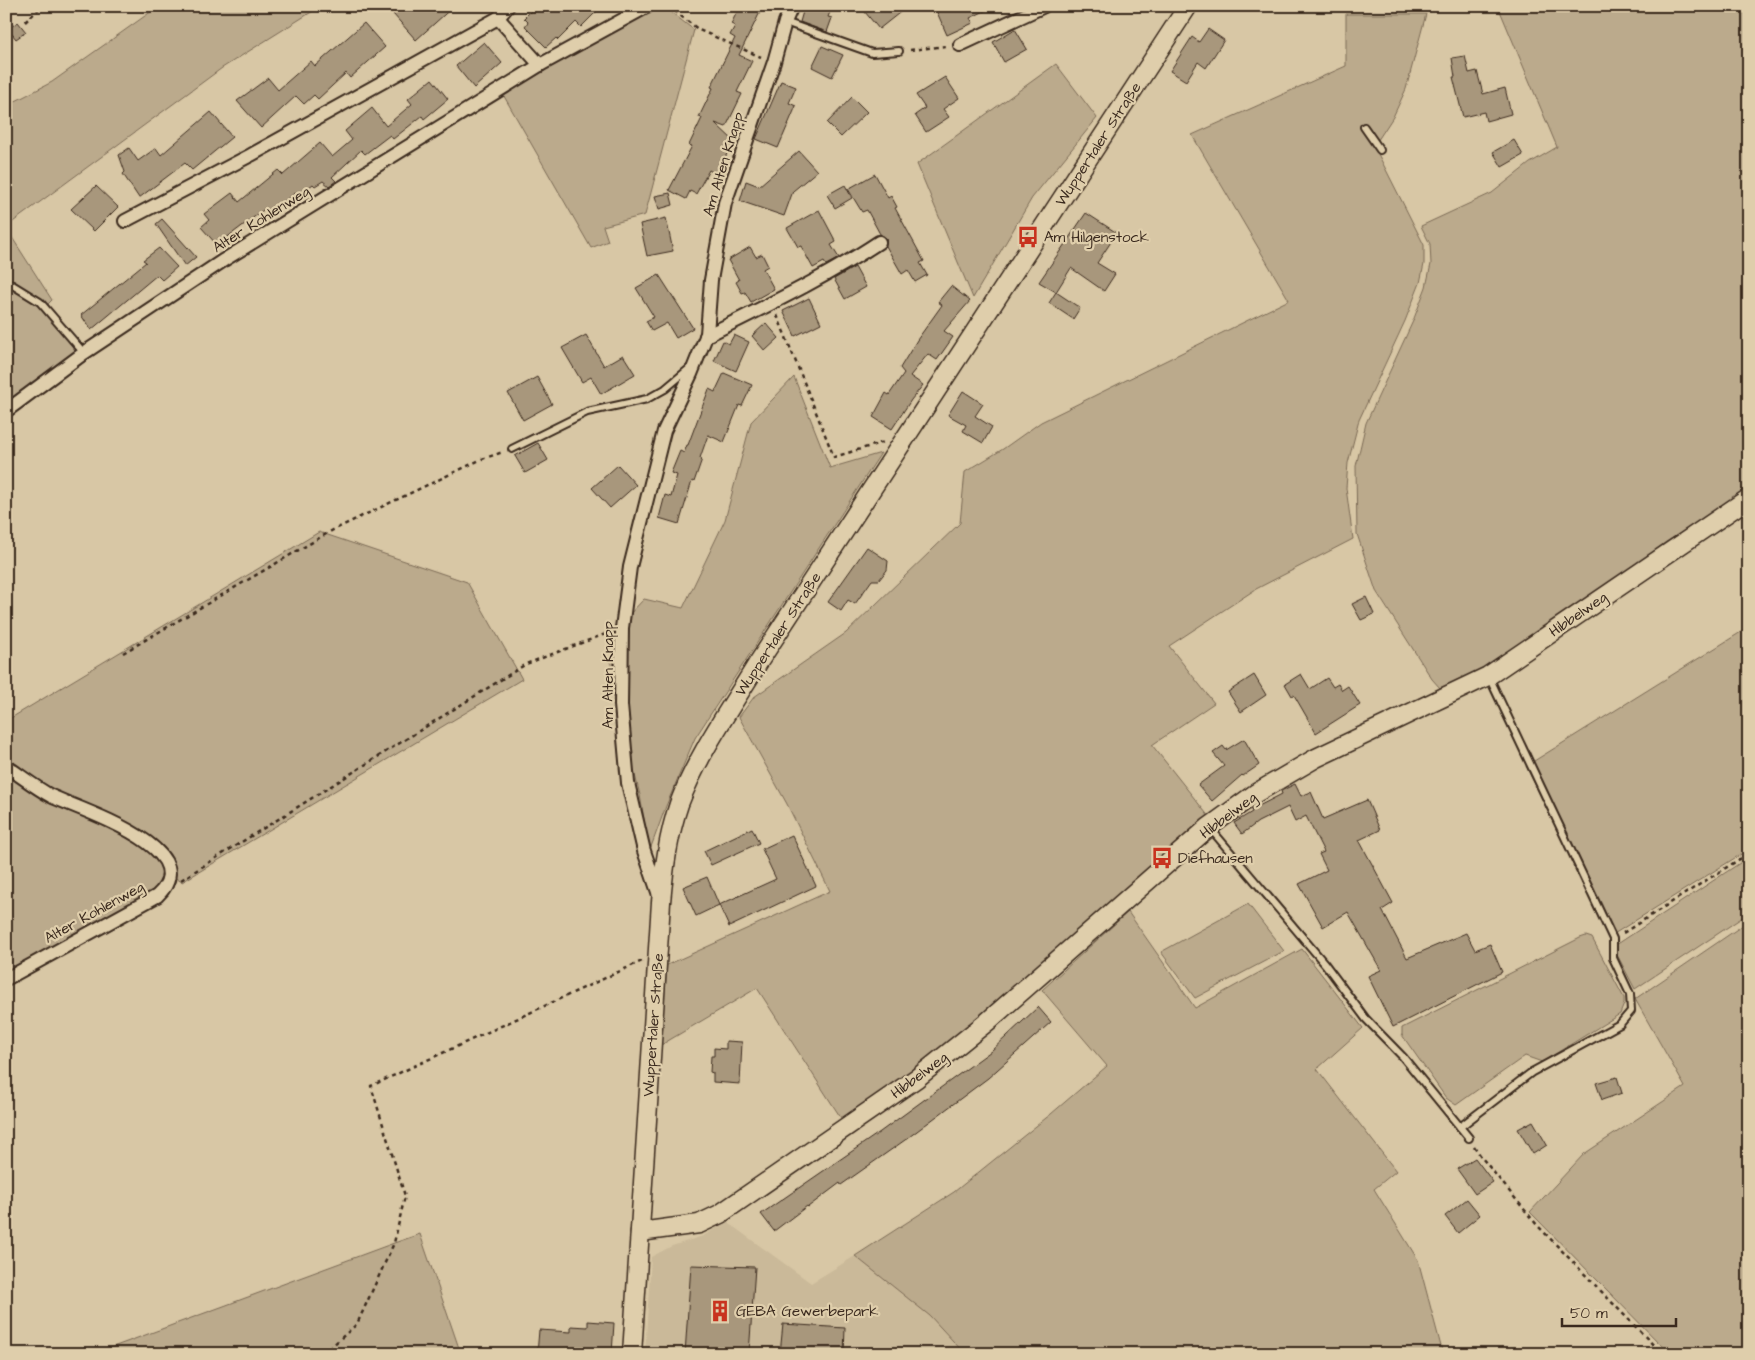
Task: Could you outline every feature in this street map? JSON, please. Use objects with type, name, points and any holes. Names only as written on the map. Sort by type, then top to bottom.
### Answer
[{"type":"main road","name":"Wuppertaler Straße","points":[[632,1354],[661,902],[668,842],[679,804],[699,760],[758,663],[1188,6]]},
{"type":"main road","name":"Hibbelweg","points":[[640,1232],[681,1228],[706,1222],[720,1214],[917,1078],[987,1022],[1209,827],[1256,793],[1295,770],[1488,676],[1749,498]]},
{"type":"street","points":[[125,221],[251,155],[498,18],[508,6]]},
{"type":"street","name":"Alter Kohlenweg","points":[[6,411],[84,353],[224,260],[540,65],[648,6]]},
{"type":"street","name":"Am Alten Knapp","points":[[661,902],[658,888],[644,851],[628,783],[621,705],[622,628],[630,567],[664,431],[706,336],[711,280],[725,203],[792,6]]},
{"type":"street","points":[[960,45],[1044,6]]},
{"type":"street","points":[[498,18],[540,65]]},
{"type":"street","points":[[706,336],[863,253],[879,242]]},
{"type":"street","name":"Alter Kohlenweg","points":[[6,766],[50,795],[130,830],[160,853],[169,869],[165,889],[160,893],[6,979]]},
{"type":"lane","points":[[785,22],[872,53],[899,51]]},
{"type":"lane","points":[[1364,127],[1380,150]]},
{"type":"lane","points":[[6,282],[40,302],[84,353]]},
{"type":"lane","points":[[512,449],[587,412],[647,399],[666,389],[694,365]]},
{"type":"lane","points":[[1460,1127],[1532,1072],[1620,1024],[1631,1011],[1630,994],[1613,958],[1613,939],[1488,676]]},
{"type":"lane","points":[[1209,827],[1325,964],[1366,1019],[1403,1057],[1470,1138]]},
{"type":"path","points":[[25,22],[42,6]]},
{"type":"path","points":[[668,6],[699,30],[774,62]]},
{"type":"path","points":[[899,51],[960,45]]},
{"type":"path","points":[[772,302],[834,457],[908,435]]},
{"type":"path","points":[[123,653],[332,530],[482,459],[512,449]]},
{"type":"path","points":[[160,893],[526,664],[622,628]]},
{"type":"path","points":[[1613,939],[1743,857],[1747,856],[1749,858]]},
{"type":"path","points":[[323,1354],[358,1324],[394,1243],[405,1196],[372,1086],[639,961],[658,958]]},
{"type":"path","points":[[1470,1138],[1482,1158],[1537,1226],[1662,1354]]},
{"type":"shaded area","points":[[159,6],[321,6],[222,68],[6,227],[6,106],[52,82]]},
{"type":"shaded area","points":[[652,6],[663,6],[694,30],[645,215],[603,226],[608,241],[591,248],[501,91]]},
{"type":"shaded area","points":[[1498,6],[1749,6],[1749,490],[1666,542],[1592,597],[1502,657],[1446,690],[1440,688],[1432,679],[1376,591],[1357,534],[1356,466],[1366,423],[1413,321],[1426,287],[1431,264],[1430,244],[1421,226],[1492,193],[1530,163],[1557,147]]},
{"type":"shaded area","points":[[1346,14],[1426,14],[1406,89],[1393,117],[1374,146],[1424,245],[1424,264],[1420,283],[1405,321],[1359,420],[1348,463],[1346,488],[1353,539],[1256,589],[1169,646],[1214,703],[1152,745],[1210,818],[993,1006],[910,1074],[843,1121],[757,988],[661,1045],[667,965],[830,891],[787,804],[739,717],[754,697],[846,633],[960,523],[965,472],[1003,449],[1041,422],[1289,300],[1192,135],[1346,66]]},
{"type":"shaded area","points":[[1056,64],[1097,118],[1032,198],[973,298],[917,164]]},
{"type":"shaded area","points":[[6,228],[52,300],[48,304],[81,352],[6,404]]},
{"type":"shaded area","points":[[794,377],[830,468],[881,453],[695,738],[651,847],[648,843],[640,795],[632,763],[615,714],[609,636],[644,599],[683,608],[725,520],[751,422]]},
{"type":"shaded area","points":[[319,532],[467,582],[522,679],[182,882],[169,874],[160,893],[6,976],[6,721]]},
{"type":"shaded area","points":[[1749,627],[1749,854],[1746,851],[1609,937],[1526,766]]},
{"type":"shaded area","points":[[1746,859],[1749,864],[1749,913],[1635,989],[1613,947]]},
{"type":"shaded area","points":[[1248,904],[1284,951],[1195,998],[1161,952]]},
{"type":"shaded area","points":[[1128,912],[1195,1008],[1302,949],[1363,1028],[1317,1069],[1396,1171],[1374,1189],[1418,1260],[1443,1354],[965,1354],[930,1316],[855,1256],[954,1192],[1107,1066],[1042,990]]},
{"type":"shaded area","points":[[1749,921],[1749,1354],[1670,1354],[1530,1212],[1584,1154],[1685,1087],[1635,999]]},
{"type":"shaded area","points":[[1586,936],[1592,938],[1624,998],[1620,1014],[1542,1062],[1525,1056],[1456,1105],[1446,1098],[1402,1035],[1402,1028]]},
{"type":"shaded area","points":[[727,1222],[811,1283],[855,1256],[930,1316],[965,1354],[645,1354],[651,1257],[672,1246],[703,1236]]},
{"type":"shaded area","points":[[420,1234],[461,1354],[94,1354],[394,1243]]},
{"type":"building","points":[[403,6],[454,6],[416,40],[393,14]]},
{"type":"building","points":[[536,6],[602,6],[581,27],[576,22],[558,40],[556,38],[546,47],[525,26],[528,22],[524,18]]},
{"type":"building","points":[[740,6],[763,6],[739,55],[752,61],[737,92],[742,94],[726,127],[715,123],[734,141],[716,174],[709,170],[696,194],[690,191],[686,199],[669,190],[692,146],[689,145],[702,118],[699,117],[713,88],[711,87],[735,38],[730,35],[735,26],[731,24]]},
{"type":"building","points":[[814,6],[830,12],[828,17],[832,18],[827,32],[800,22],[804,8],[812,11]]},
{"type":"building","points":[[860,6],[908,6],[879,29]]},
{"type":"building","points":[[943,6],[995,6],[970,18],[973,23],[947,35],[936,10]]},
{"type":"building","points":[[18,22],[26,32],[16,39],[8,29]]},
{"type":"building","points":[[364,23],[385,47],[350,78],[346,73],[318,99],[314,95],[304,104],[296,96],[261,128],[237,101],[268,78],[278,90],[311,61],[315,66]]},
{"type":"building","points":[[1015,29],[1027,49],[1004,62],[993,42]]},
{"type":"building","points":[[1208,29],[1224,40],[1206,68],[1198,62],[1186,81],[1170,71],[1192,37],[1199,42]]},
{"type":"building","points":[[484,42],[502,63],[474,88],[456,66]]},
{"type":"building","points":[[822,46],[843,55],[832,77],[812,67]]},
{"type":"building","points":[[1465,56],[1469,73],[1477,71],[1483,94],[1505,88],[1511,114],[1486,121],[1484,112],[1463,117],[1453,77],[1455,77],[1452,58]]},
{"type":"building","points":[[945,77],[959,98],[943,109],[949,117],[926,132],[915,115],[925,108],[916,95]]},
{"type":"building","points":[[432,79],[448,99],[424,119],[422,116],[393,139],[390,135],[365,154],[361,150],[332,177],[336,181],[329,186],[323,181],[315,186],[313,184],[298,196],[295,193],[271,213],[266,208],[217,245],[201,227],[209,220],[204,214],[232,193],[239,202],[278,170],[283,175],[320,143],[332,157],[352,140],[345,131],[372,108],[386,126],[412,104],[408,99]]},
{"type":"building","points":[[781,81],[796,87],[789,103],[796,106],[778,148],[756,139]]},
{"type":"building","points":[[852,97],[867,112],[841,137],[827,123]]},
{"type":"building","points":[[211,112],[232,137],[192,170],[185,163],[139,198],[123,174],[125,172],[119,155],[129,148],[138,161],[156,148],[161,155]]},
{"type":"building","points":[[1514,140],[1523,155],[1502,167],[1493,152]]},
{"type":"building","points":[[799,151],[817,171],[793,191],[784,216],[740,201],[746,181],[759,186]]},
{"type":"building","points":[[875,174],[888,198],[891,196],[897,207],[895,208],[924,261],[920,263],[927,275],[915,282],[908,270],[902,274],[886,246],[886,238],[880,234],[867,210],[862,212],[848,189]]},
{"type":"building","points":[[845,185],[852,198],[835,208],[827,195]]},
{"type":"building","points":[[96,186],[118,207],[94,231],[71,209]]},
{"type":"building","points":[[670,193],[673,205],[659,209],[655,196]]},
{"type":"building","points":[[819,210],[836,242],[831,245],[839,258],[826,265],[824,262],[813,268],[801,246],[798,247],[787,228]]},
{"type":"building","points":[[1086,213],[1117,233],[1097,263],[1115,274],[1104,291],[1071,268],[1056,292],[1039,282]]},
{"type":"building","points":[[666,218],[673,251],[647,256],[640,224]]},
{"type":"building","points":[[162,219],[196,257],[185,266],[156,224]]},
{"type":"building","points":[[750,247],[756,257],[762,254],[768,266],[763,269],[774,289],[751,302],[745,292],[742,293],[736,282],[739,280],[728,260]]},
{"type":"building","points":[[159,248],[177,267],[162,280],[157,275],[91,330],[81,315],[146,262],[143,260]]},
{"type":"building","points":[[855,267],[866,287],[845,299],[834,279]]},
{"type":"building","points":[[659,275],[693,328],[676,338],[667,323],[652,331],[646,321],[654,317],[636,288]]},
{"type":"building","points":[[951,286],[970,301],[944,331],[953,337],[937,360],[928,354],[910,376],[923,385],[892,429],[873,417],[886,393],[889,395],[904,373],[900,368],[942,305],[938,302]]},
{"type":"building","points":[[1056,292],[1080,308],[1073,319],[1049,303]]},
{"type":"building","points":[[809,298],[821,323],[795,336],[783,311]]},
{"type":"building","points":[[766,323],[779,338],[765,351],[752,336]]},
{"type":"building","points":[[586,335],[604,366],[623,355],[635,374],[601,394],[591,377],[582,382],[562,348]]},
{"type":"building","points":[[734,335],[749,342],[736,371],[714,361],[723,341],[729,344]]},
{"type":"building","points":[[724,373],[752,385],[742,406],[739,405],[724,442],[708,435],[700,458],[702,459],[694,482],[692,481],[679,524],[659,518],[665,495],[671,497],[677,475],[671,473],[680,451],[684,453],[688,445],[709,389],[715,392]]},
{"type":"building","points":[[537,377],[552,404],[523,420],[508,393]]},
{"type":"building","points":[[963,391],[983,404],[975,416],[992,427],[983,443],[963,431],[966,425],[948,415]]},
{"type":"building","points":[[538,443],[548,460],[525,473],[515,456]]},
{"type":"building","points":[[618,465],[636,485],[610,508],[592,488]]},
{"type":"building","points":[[867,547],[888,561],[887,570],[879,580],[872,580],[855,604],[848,600],[841,611],[828,602]]},
{"type":"building","points":[[1366,597],[1374,614],[1361,620],[1352,604]]},
{"type":"building","points":[[1301,674],[1310,689],[1327,678],[1333,687],[1338,684],[1342,690],[1348,686],[1360,705],[1316,733],[1294,695],[1292,696],[1285,684]]},
{"type":"building","points":[[1254,675],[1266,695],[1241,712],[1228,692]]},
{"type":"building","points":[[1244,739],[1259,765],[1242,775],[1212,801],[1198,785],[1224,766],[1213,753],[1223,746],[1226,750]]},
{"type":"building","points":[[1295,784],[1301,796],[1311,792],[1323,819],[1367,800],[1380,830],[1359,840],[1393,903],[1382,910],[1407,958],[1466,933],[1475,950],[1490,944],[1502,972],[1393,1027],[1368,976],[1381,970],[1348,912],[1323,927],[1299,884],[1327,870],[1319,854],[1324,852],[1306,816],[1295,822],[1288,807],[1258,822],[1242,834],[1234,823],[1252,812],[1251,810],[1282,794],[1281,791]]},
{"type":"building","points":[[752,828],[759,843],[711,865],[704,851]]},
{"type":"building","points":[[792,835],[816,886],[729,927],[719,905],[776,879],[762,849]]},
{"type":"building","points":[[707,877],[719,905],[696,916],[683,887]]},
{"type":"building","points":[[1038,1007],[1051,1022],[988,1078],[905,1140],[841,1185],[840,1183],[774,1231],[761,1214],[880,1132],[991,1051]]},
{"type":"building","points":[[726,1041],[742,1042],[740,1084],[713,1082],[713,1073],[710,1072],[711,1056],[714,1056],[714,1048],[726,1049]]},
{"type":"building","points":[[1617,1077],[1622,1093],[1602,1100],[1596,1083]]},
{"type":"building","points":[[1533,1121],[1547,1145],[1533,1154],[1518,1129]]},
{"type":"building","points":[[1475,1158],[1493,1182],[1475,1194],[1457,1169]]},
{"type":"building","points":[[1467,1199],[1480,1215],[1458,1233],[1445,1216]]},
{"type":"building","name":"GEBA Gewerbepark","points":[[691,1265],[755,1267],[749,1354],[685,1354]]},
{"type":"building","points":[[588,1321],[614,1323],[612,1354],[537,1354],[539,1330],[571,1332],[571,1326],[588,1327]]},
{"type":"building","name":"GEBA Gewerbepark","points":[[783,1324],[845,1328],[844,1354],[780,1354]]},
{"type":"place","name":"Am Hilgenstock","points":[[1028,237]]},
{"type":"place","name":"Diefhausen","points":[[1162,858]]},
{"type":"place","name":"GEBA Gewerbepark","points":[[720,1311]]}]
